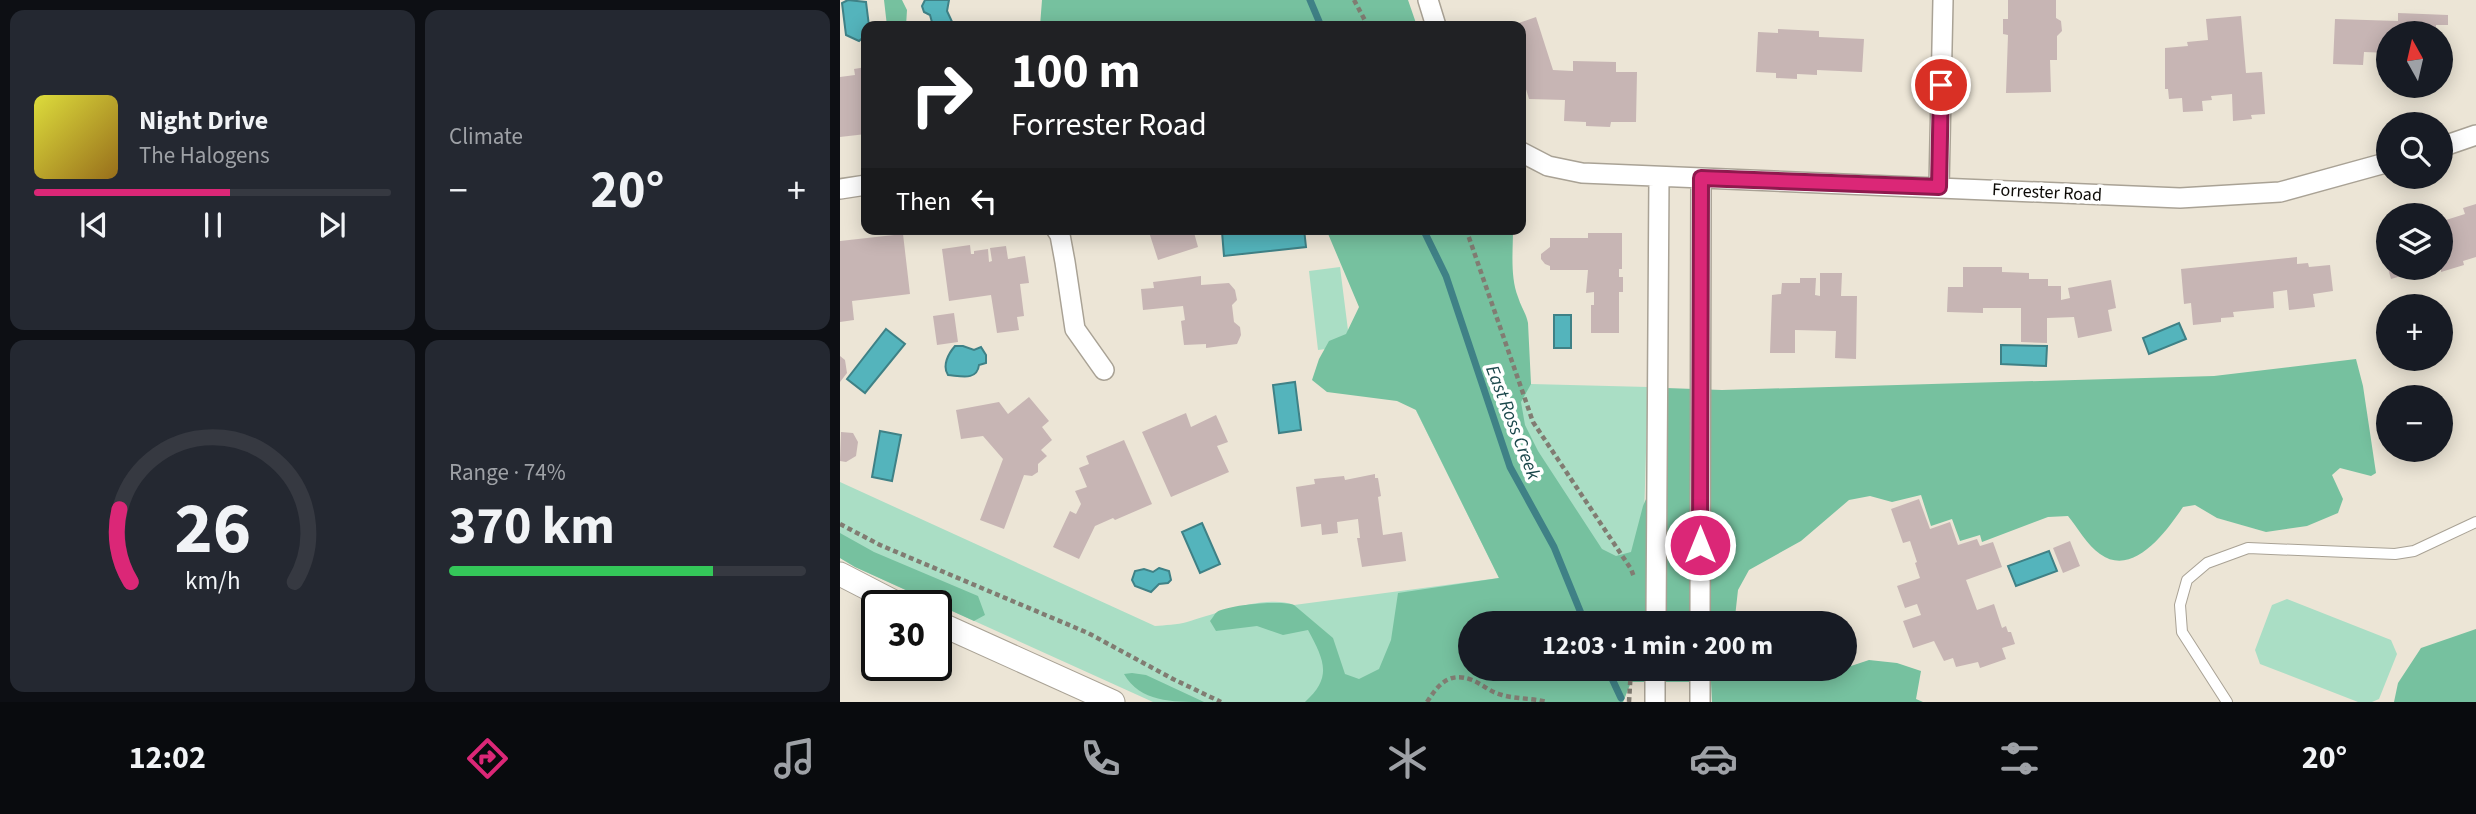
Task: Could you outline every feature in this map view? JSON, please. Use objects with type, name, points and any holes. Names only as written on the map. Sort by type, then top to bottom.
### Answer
[{"type":"street","points":[[1428,0],[1434,21]]},
{"type":"street","points":[[1939,187],[1943,0]]},
{"type":"street","points":[[2453,143],[2476,135]]},
{"type":"street","name":"Forrester Road","points":[[1526,155],[1548,166],[1582,173],[2180,198],[2238,196],[2300,187],[2376,166]]},
{"type":"street","points":[[1656,611],[1659,177]]},
{"type":"street","points":[[1700,611],[1701,178]]},
{"type":"street","points":[[840,189],[861,187]]},
{"type":"street","points":[[1060,235],[1072,296],[1075,329],[1104,370]]},
{"type":"street","points":[[840,574],[871,590]]},
{"type":"street","points":[[952,629],[1112,702]]},
{"type":"street","points":[[1655,681],[1655,702]]},
{"type":"street","points":[[1700,681],[1700,702]]},
{"type":"lane","points":[[2227,702],[2182,632],[2180,605],[2187,580],[2207,563],[2248,548],[2404,553],[2414,551],[2476,522]]},
{"type":"path","points":[[1354,0],[1365,21]]},
{"type":"path","points":[[1468,235],[1533,422],[1631,569],[1636,583]]},
{"type":"path","points":[[840,524],[880,545],[1088,632],[1221,702]]},
{"type":"path","points":[[1427,702],[1440,684],[1452,677],[1472,680],[1502,695],[1547,702]]},
{"type":"path","points":[[1629,702],[1630,681]]},
{"type":"green space","points":[[884,0],[902,0],[907,10],[906,21],[886,21]]},
{"type":"green space","points":[[1042,0],[1408,0],[1415,21],[1040,21]]},
{"type":"green space","points":[[1329,235],[1485,235],[1531,384],[1648,387],[1642,583],[1522,611],[1458,611],[1458,681],[1631,682],[1623,702],[1153,702],[952,611],[952,590],[906,590],[840,558],[840,482],[1155,626],[1183,623],[1255,603],[1283,602],[1294,605],[1499,578]]},
{"type":"green space","points":[[1329,235],[1513,235],[1514,281],[1528,323],[1531,384],[1521,402],[1525,425],[1538,451],[1602,549],[1616,556],[1631,552],[1643,506],[1659,469],[1666,388],[1722,390],[2214,376],[2356,359],[2363,386],[2376,473],[2371,476],[2340,468],[2332,475],[2343,499],[2338,513],[2307,526],[2266,532],[2217,518],[2195,505],[2183,507],[2148,549],[2124,560],[2112,560],[2100,554],[2068,516],[2048,517],[1982,542],[1980,535],[1960,541],[1952,519],[1931,526],[1921,495],[1892,502],[1870,496],[1849,500],[1801,541],[1749,570],[1738,590],[1736,611],[1458,611],[1458,681],[1857,681],[1857,664],[1869,660],[1897,663],[1921,671],[1916,699],[1923,702],[1712,702],[1711,682],[1631,682],[1623,702],[1305,702],[1320,684],[1323,668],[1308,630],[1283,635],[1257,626],[1216,631],[1210,621],[1216,613],[1223,609],[1255,604],[1294,605],[1333,638],[1345,674],[1359,679],[1379,669],[1391,640],[1398,593],[1499,578],[1416,410],[1397,401],[1327,392],[1312,380],[1329,341],[1346,334],[1359,307]]},
{"type":"green space","points":[[1340,267],[1350,346],[1318,350],[1309,271]]},
{"type":"green space","points":[[840,533],[874,552],[978,596],[985,615],[974,621],[952,611],[952,590],[906,590],[840,558]]},
{"type":"green space","points":[[2287,599],[2391,640],[2397,654],[2379,699],[2358,702],[2260,664],[2255,650],[2272,605]]},
{"type":"green space","points":[[2476,629],[2476,702],[2394,702],[2398,683],[2421,648]]},
{"type":"green space","points":[[1124,674],[1146,675],[1204,702],[1169,701],[1148,695],[1131,683]]},
{"type":"water","points":[[848,0],[866,2],[868,21],[861,21],[859,41],[846,35],[842,3]]},
{"type":"water","points":[[925,0],[949,0],[947,11],[952,21],[932,21],[922,6]]},
{"type":"water","points":[[1222,235],[1305,235],[1306,247],[1224,256]]},
{"type":"water","points":[[1554,315],[1571,315],[1571,348],[1554,348]]},
{"type":"water","points":[[2179,323],[2186,339],[2149,354],[2143,338]]},
{"type":"water","points":[[886,329],[905,344],[865,393],[847,379]]},
{"type":"water","points":[[2001,345],[2047,346],[2046,366],[2001,364]]},
{"type":"water","points":[[955,346],[974,350],[981,347],[986,355],[986,363],[979,365],[972,375],[948,375],[947,360]]},
{"type":"water","points":[[1295,382],[1301,430],[1279,433],[1273,385]]},
{"type":"water","points":[[880,431],[901,435],[892,481],[872,477]]},
{"type":"water","points":[[1202,523],[1220,564],[1200,573],[1182,532]]},
{"type":"water","points":[[2049,551],[2057,571],[2016,586],[2008,566]]},
{"type":"water","points":[[1159,568],[1169,571],[1171,580],[1168,583],[1159,584],[1151,592],[1135,586],[1132,580],[1135,571],[1144,569],[1153,572]]},
{"type":"building","points":[[2008,0],[2056,0],[2056,18],[2061,21],[2062,31],[2057,36],[2057,60],[2050,60],[2051,92],[2006,93],[2008,35],[2003,34],[2003,19],[2008,19]]},
{"type":"building","points":[[2398,13],[2448,15],[2448,21],[2398,21]]},
{"type":"building","points":[[2241,16],[2246,73],[2262,72],[2265,114],[2251,115],[2252,119],[2233,121],[2232,94],[2211,96],[2212,100],[2202,101],[2203,111],[2183,112],[2182,98],[2169,99],[2168,89],[2165,89],[2165,48],[2188,46],[2187,42],[2208,40],[2206,19]]},
{"type":"building","points":[[1536,17],[1553,70],[1573,71],[1573,61],[1616,62],[1616,72],[1637,72],[1636,122],[1611,122],[1610,127],[1586,126],[1586,122],[1564,121],[1565,100],[1529,99],[1526,89],[1524,21]]},
{"type":"building","points":[[2335,19],[2398,21],[2376,21],[2376,52],[2364,52],[2363,65],[2333,64]]},
{"type":"building","points":[[1778,29],[1819,31],[1819,37],[1864,39],[1862,72],[1817,70],[1817,75],[1797,74],[1797,79],[1776,78],[1776,73],[1756,72],[1758,32],[1778,33]]},
{"type":"building","points":[[861,68],[861,135],[840,137],[840,77],[855,75],[854,69]]},
{"type":"building","points":[[2476,204],[2476,257],[2463,261],[2464,265],[2453,268],[2453,218],[2465,214],[2463,208]]},
{"type":"building","points":[[1588,233],[1622,233],[1622,269],[1619,269],[1619,277],[1623,277],[1623,292],[1619,292],[1619,333],[1591,333],[1594,292],[1586,293],[1588,270],[1550,270],[1550,266],[1541,259],[1541,254],[1550,247],[1550,238],[1588,238]]},
{"type":"building","points":[[903,235],[910,294],[852,301],[854,320],[840,322],[840,241]]},
{"type":"building","points":[[1150,235],[1195,235],[1198,247],[1158,260]]},
{"type":"building","points":[[970,245],[971,254],[988,249],[989,262],[992,261],[990,248],[1006,246],[1008,259],[1025,256],[1029,283],[1020,284],[1024,316],[1017,317],[1019,330],[997,333],[991,295],[949,301],[942,249]]},
{"type":"building","points":[[2297,257],[2297,264],[2308,263],[2309,267],[2330,265],[2333,291],[2313,294],[2315,307],[2289,310],[2287,290],[2273,292],[2274,308],[2233,312],[2234,317],[2221,318],[2221,322],[2193,325],[2191,303],[2184,304],[2181,269]]},
{"type":"building","points":[[1963,267],[2002,267],[2002,272],[2029,273],[2029,279],[2048,279],[2048,286],[2061,286],[2061,300],[2070,298],[2068,288],[2111,280],[2116,308],[2108,310],[2112,331],[2078,338],[2074,317],[2047,318],[2047,343],[2021,342],[2021,308],[1983,308],[1983,313],[1947,312],[1948,287],[1963,287]]},
{"type":"building","points":[[1820,273],[1842,273],[1841,296],[1857,296],[1856,359],[1835,358],[1836,331],[1795,330],[1795,353],[1770,353],[1772,295],[1781,294],[1782,283],[1800,283],[1800,278],[1816,278],[1815,295],[1820,296]]},
{"type":"building","points":[[1201,276],[1201,285],[1229,283],[1235,290],[1237,300],[1232,305],[1234,322],[1240,327],[1241,335],[1237,344],[1206,348],[1206,344],[1184,345],[1181,321],[1185,320],[1183,306],[1143,310],[1141,289],[1154,288],[1153,282]]},
{"type":"building","points":[[954,313],[958,342],[937,345],[933,316]]},
{"type":"building","points":[[840,356],[845,360],[847,373],[840,382]]},
{"type":"building","points":[[1029,397],[1049,421],[1042,427],[1052,440],[1041,450],[1047,456],[1038,464],[1038,472],[1032,476],[1024,475],[1004,529],[980,520],[1003,459],[983,436],[961,439],[956,410],[999,402],[1008,414]]},
{"type":"building","points":[[1186,413],[1191,427],[1216,415],[1228,442],[1217,446],[1229,472],[1171,497],[1142,432]]},
{"type":"building","points":[[841,432],[853,433],[858,442],[856,456],[846,462],[840,461]]},
{"type":"building","points":[[1124,440],[1152,504],[1095,526],[1079,559],[1053,547],[1070,511],[1076,514],[1081,504],[1075,491],[1087,487],[1079,468],[1089,464],[1086,456]]},
{"type":"building","points":[[1375,474],[1381,496],[1378,497],[1383,535],[1402,532],[1406,561],[1362,567],[1357,538],[1360,538],[1358,519],[1337,522],[1338,533],[1322,535],[1321,524],[1301,527],[1296,487],[1315,484],[1314,479],[1344,476],[1345,480]]},
{"type":"building","points":[[1919,499],[1930,529],[1950,522],[1958,545],[1977,539],[1980,546],[1993,542],[2002,567],[1966,580],[1977,610],[1994,604],[2002,628],[2006,626],[2008,632],[2011,632],[2015,644],[2002,648],[2006,659],[1980,668],[1978,662],[1956,667],[1953,658],[1944,661],[1934,641],[1913,648],[1903,621],[1921,615],[1917,604],[1905,608],[1897,586],[1920,578],[1910,541],[1903,543],[1891,509]]},
{"type":"building","points":[[2070,541],[2080,566],[2063,573],[2053,548]]},
{"type":"waterway","name":"East Ross Creek","points":[[1310,0],[1319,21]]},
{"type":"waterway","name":"East Ross Creek","points":[[1426,235],[1446,276],[1510,467],[1554,547],[1580,611]]},
{"type":"waterway","name":"East Ross Creek","points":[[1613,681],[1621,698]]},
{"type":"route","points":[[1700,545],[1701,178],[1939,187],[1941,85]]}]
